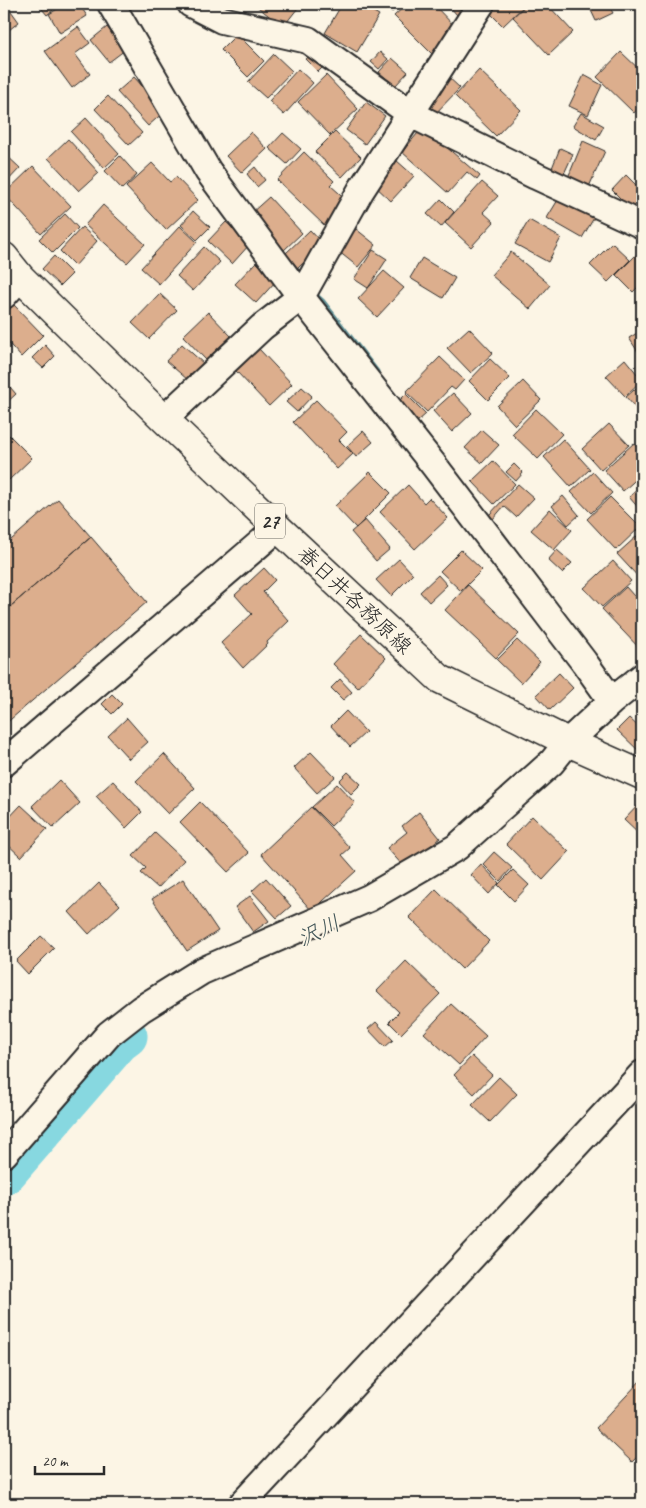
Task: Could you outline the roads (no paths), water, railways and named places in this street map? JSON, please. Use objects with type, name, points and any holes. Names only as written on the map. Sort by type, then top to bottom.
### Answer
[{"type":"main road","name":"春日井各務原線","points":[[9,276],[440,679],[579,748],[642,774]]},
{"type":"street","points":[[110,4],[208,171],[301,297],[433,464],[612,701]]},
{"type":"street","points":[[191,4],[226,12],[308,40],[411,114],[536,176],[642,225]]},
{"type":"street","points":[[164,420],[262,327],[301,297],[362,190],[481,4]]},
{"type":"street","points":[[4,764],[278,528]]},
{"type":"street","points":[[4,1154],[108,1034],[141,1009],[202,971],[369,898],[457,847],[552,762],[579,748],[612,701],[642,677]]},
{"type":"street","points":[[242,1504],[642,1074]]},
{"type":"waterway","points":[[314,295],[322,302],[376,372]]},
{"type":"waterway","name":"沢川","points":[[4,1175],[119,1042],[127,1036]]}]
